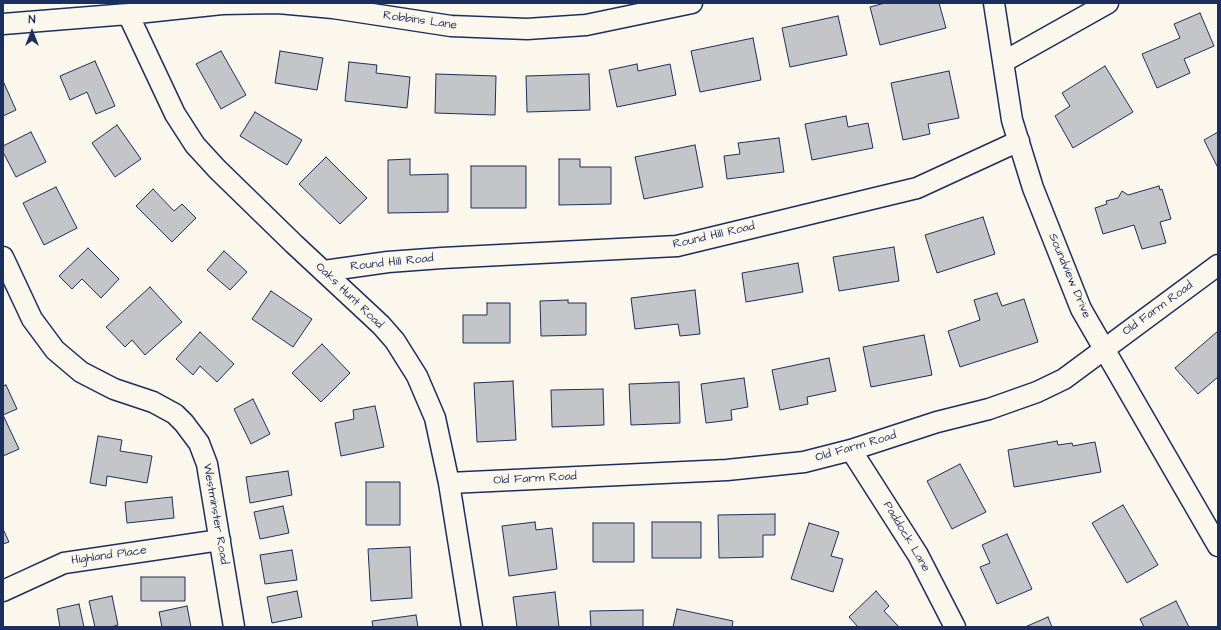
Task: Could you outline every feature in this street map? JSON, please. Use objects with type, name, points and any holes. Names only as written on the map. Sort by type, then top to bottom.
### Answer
[{"type":"street","name":"Robbins Lane","points":[[3,24],[128,14],[222,4],[278,3],[333,8],[451,26],[528,29],[586,25],[692,3]]},
{"type":"street","name":"Soundview Drive","points":[[994,3],[1012,120],[1033,188],[1081,309],[1218,546]]},
{"type":"street","points":[[1003,62],[1108,3]]},
{"type":"street","name":"Oaks Hunt Road","points":[[128,14],[175,114],[195,145],[217,169],[294,244],[381,325],[395,341],[417,376],[435,418],[448,483],[472,627]]},
{"type":"street","name":"Round Hill Road","points":[[324,271],[388,262],[442,258],[678,246],[917,188],[1018,141]]},
{"type":"street","name":"Westminster Road","points":[[3,257],[32,319],[55,350],[81,372],[114,389],[153,402],[175,414],[192,433],[204,453],[207,464],[234,627]]},
{"type":"street","name":"Old Farm Road","points":[[448,483],[727,470],[804,462],[851,450],[937,422],[989,409],[1038,392],[1064,379],[1218,265]]},
{"type":"street","name":"Paddock Lane","points":[[851,450],[918,555],[955,627]]},
{"type":"street","name":"Highland Place","points":[[3,591],[64,563],[220,540]]},
{"type":"building","points":[[885,3],[939,3],[946,28],[880,45],[870,7]]},
{"type":"building","points":[[1200,13],[1214,46],[1184,59],[1190,73],[1157,88],[1142,54],[1180,38],[1174,24]]},
{"type":"building","points":[[838,16],[847,55],[790,67],[782,28]]},
{"type":"building","points":[[753,38],[761,80],[700,92],[691,51]]},
{"type":"building","points":[[221,51],[246,95],[221,109],[196,64]]},
{"type":"building","points":[[280,51],[323,58],[317,90],[275,83]]},
{"type":"building","points":[[95,61],[115,106],[96,114],[87,92],[70,100],[60,76]]},
{"type":"building","points":[[349,62],[377,65],[376,73],[410,77],[407,108],[345,101]]},
{"type":"building","points":[[637,64],[638,71],[670,64],[676,95],[617,107],[609,70]]},
{"type":"building","points":[[1105,66],[1133,112],[1073,148],[1055,116],[1070,106],[1062,93]]},
{"type":"building","points":[[949,71],[959,118],[928,124],[930,134],[903,140],[891,83]]},
{"type":"building","points":[[436,74],[496,76],[495,115],[435,113]]},
{"type":"building","points":[[589,74],[590,110],[527,112],[526,76]]},
{"type":"building","points":[[3,81],[16,110],[3,116]]},
{"type":"building","points":[[255,112],[302,140],[287,165],[240,136]]},
{"type":"building","points":[[846,116],[848,127],[868,123],[873,148],[812,160],[805,124]]},
{"type":"building","points":[[117,125],[141,159],[115,177],[92,143]]},
{"type":"building","points":[[31,132],[46,162],[16,177],[3,152],[3,146]]},
{"type":"building","points":[[1218,132],[1218,168],[1204,140]]},
{"type":"building","points":[[779,138],[784,172],[727,179],[724,156],[740,154],[738,143]]},
{"type":"building","points":[[695,145],[703,187],[644,199],[635,157]]},
{"type":"building","points":[[326,157],[367,198],[340,224],[299,184]]},
{"type":"building","points":[[410,159],[410,175],[448,174],[448,212],[388,213],[388,160]]},
{"type":"building","points":[[559,159],[580,159],[580,167],[611,167],[611,204],[559,205]]},
{"type":"building","points":[[471,166],[526,166],[526,208],[471,208]]},
{"type":"building","points":[[1159,186],[1160,190],[1162,189],[1171,219],[1160,222],[1166,243],[1142,249],[1134,225],[1103,234],[1095,208],[1107,204],[1106,201],[1118,198],[1122,191],[1128,195]]},
{"type":"building","points":[[56,187],[77,228],[44,245],[23,203]]},
{"type":"building","points":[[153,189],[174,211],[182,204],[196,218],[172,242],[136,206]]},
{"type":"building","points":[[983,217],[995,254],[937,273],[925,235]]},
{"type":"building","points":[[894,247],[899,281],[839,291],[833,257]]},
{"type":"building","points":[[88,248],[119,279],[101,298],[82,279],[72,289],[59,276]]},
{"type":"building","points":[[224,251],[247,272],[230,290],[207,270]]},
{"type":"building","points":[[798,263],[803,292],[746,302],[742,273]]},
{"type":"building","points":[[150,287],[182,322],[145,355],[132,340],[125,347],[106,327]]},
{"type":"building","points":[[695,290],[700,334],[680,336],[678,324],[635,329],[631,298]]},
{"type":"building","points":[[271,291],[312,319],[293,347],[252,319]]},
{"type":"building","points":[[997,293],[1002,306],[1024,299],[1038,342],[960,367],[948,331],[980,320],[974,300]]},
{"type":"building","points":[[568,300],[568,303],[586,303],[586,335],[541,336],[540,301]]},
{"type":"building","points":[[487,303],[510,303],[510,343],[463,343],[463,315],[487,315]]},
{"type":"building","points":[[1218,331],[1218,377],[1198,394],[1175,368]]},
{"type":"building","points":[[200,332],[234,364],[217,382],[200,366],[193,375],[176,359]]},
{"type":"building","points":[[924,335],[932,375],[871,387],[863,347]]},
{"type":"building","points":[[322,344],[350,373],[321,402],[292,373]]},
{"type":"building","points":[[829,358],[836,391],[807,397],[808,404],[780,410],[772,370]]},
{"type":"building","points":[[744,378],[748,407],[731,410],[732,420],[706,423],[701,384]]},
{"type":"building","points":[[513,381],[516,440],[477,442],[474,383]]},
{"type":"building","points":[[679,382],[680,423],[631,425],[629,384]]},
{"type":"building","points":[[6,385],[17,409],[3,415],[3,386]]},
{"type":"building","points":[[603,389],[604,425],[552,427],[551,390]]},
{"type":"building","points":[[253,399],[270,434],[251,444],[234,409]]},
{"type":"building","points":[[375,406],[384,447],[341,456],[335,423],[354,419],[353,410]]},
{"type":"building","points":[[3,415],[19,449],[3,456]]},
{"type":"building","points":[[98,436],[122,440],[120,451],[152,456],[147,483],[107,476],[106,486],[90,483]]},
{"type":"building","points":[[1057,441],[1058,445],[1072,443],[1073,446],[1095,442],[1101,472],[1014,487],[1008,450]]},
{"type":"building","points":[[960,464],[986,512],[952,529],[927,481]]},
{"type":"building","points":[[288,471],[292,495],[250,503],[246,477]]},
{"type":"building","points":[[366,482],[400,482],[400,525],[366,525]]},
{"type":"building","points":[[172,497],[174,518],[127,523],[125,502]]},
{"type":"building","points":[[1123,505],[1158,565],[1127,583],[1092,523]]},
{"type":"building","points":[[283,506],[289,533],[260,539],[254,512]]},
{"type":"building","points":[[775,514],[775,535],[763,535],[763,557],[719,558],[718,515]]},
{"type":"building","points":[[535,522],[536,530],[552,528],[557,569],[509,576],[502,526]]},
{"type":"building","points":[[652,522],[701,522],[701,558],[652,558]]},
{"type":"building","points":[[593,523],[634,523],[634,562],[593,562]]},
{"type":"building","points":[[809,523],[839,532],[831,556],[843,559],[833,592],[791,579]]},
{"type":"building","points":[[3,529],[9,542],[3,544]]},
{"type":"building","points":[[1007,534],[1032,589],[997,604],[980,567],[990,563],[982,545]]},
{"type":"building","points":[[410,547],[412,598],[371,601],[368,549]]},
{"type":"building","points":[[292,550],[297,580],[265,584],[260,555]]},
{"type":"building","points":[[141,577],[185,577],[185,601],[141,601]]},
{"type":"building","points":[[297,591],[302,617],[272,623],[267,597]]},
{"type":"building","points":[[876,591],[889,606],[884,611],[899,627],[858,627],[849,617]]},
{"type":"building","points":[[555,592],[559,627],[517,627],[513,597]]},
{"type":"building","points":[[112,596],[118,625],[111,627],[95,627],[89,601]]},
{"type":"building","points":[[1176,601],[1189,627],[1144,627],[1140,619]]},
{"type":"building","points":[[79,604],[84,627],[60,627],[57,609]]},
{"type":"building","points":[[187,606],[191,627],[162,627],[159,612]]},
{"type":"building","points":[[677,609],[733,621],[732,627],[673,627]]},
{"type":"building","points":[[643,610],[643,627],[591,627],[590,611]]},
{"type":"building","points":[[416,615],[418,627],[373,627],[372,621]]},
{"type":"building","points":[[1048,617],[1052,627],[1025,627]]}]
